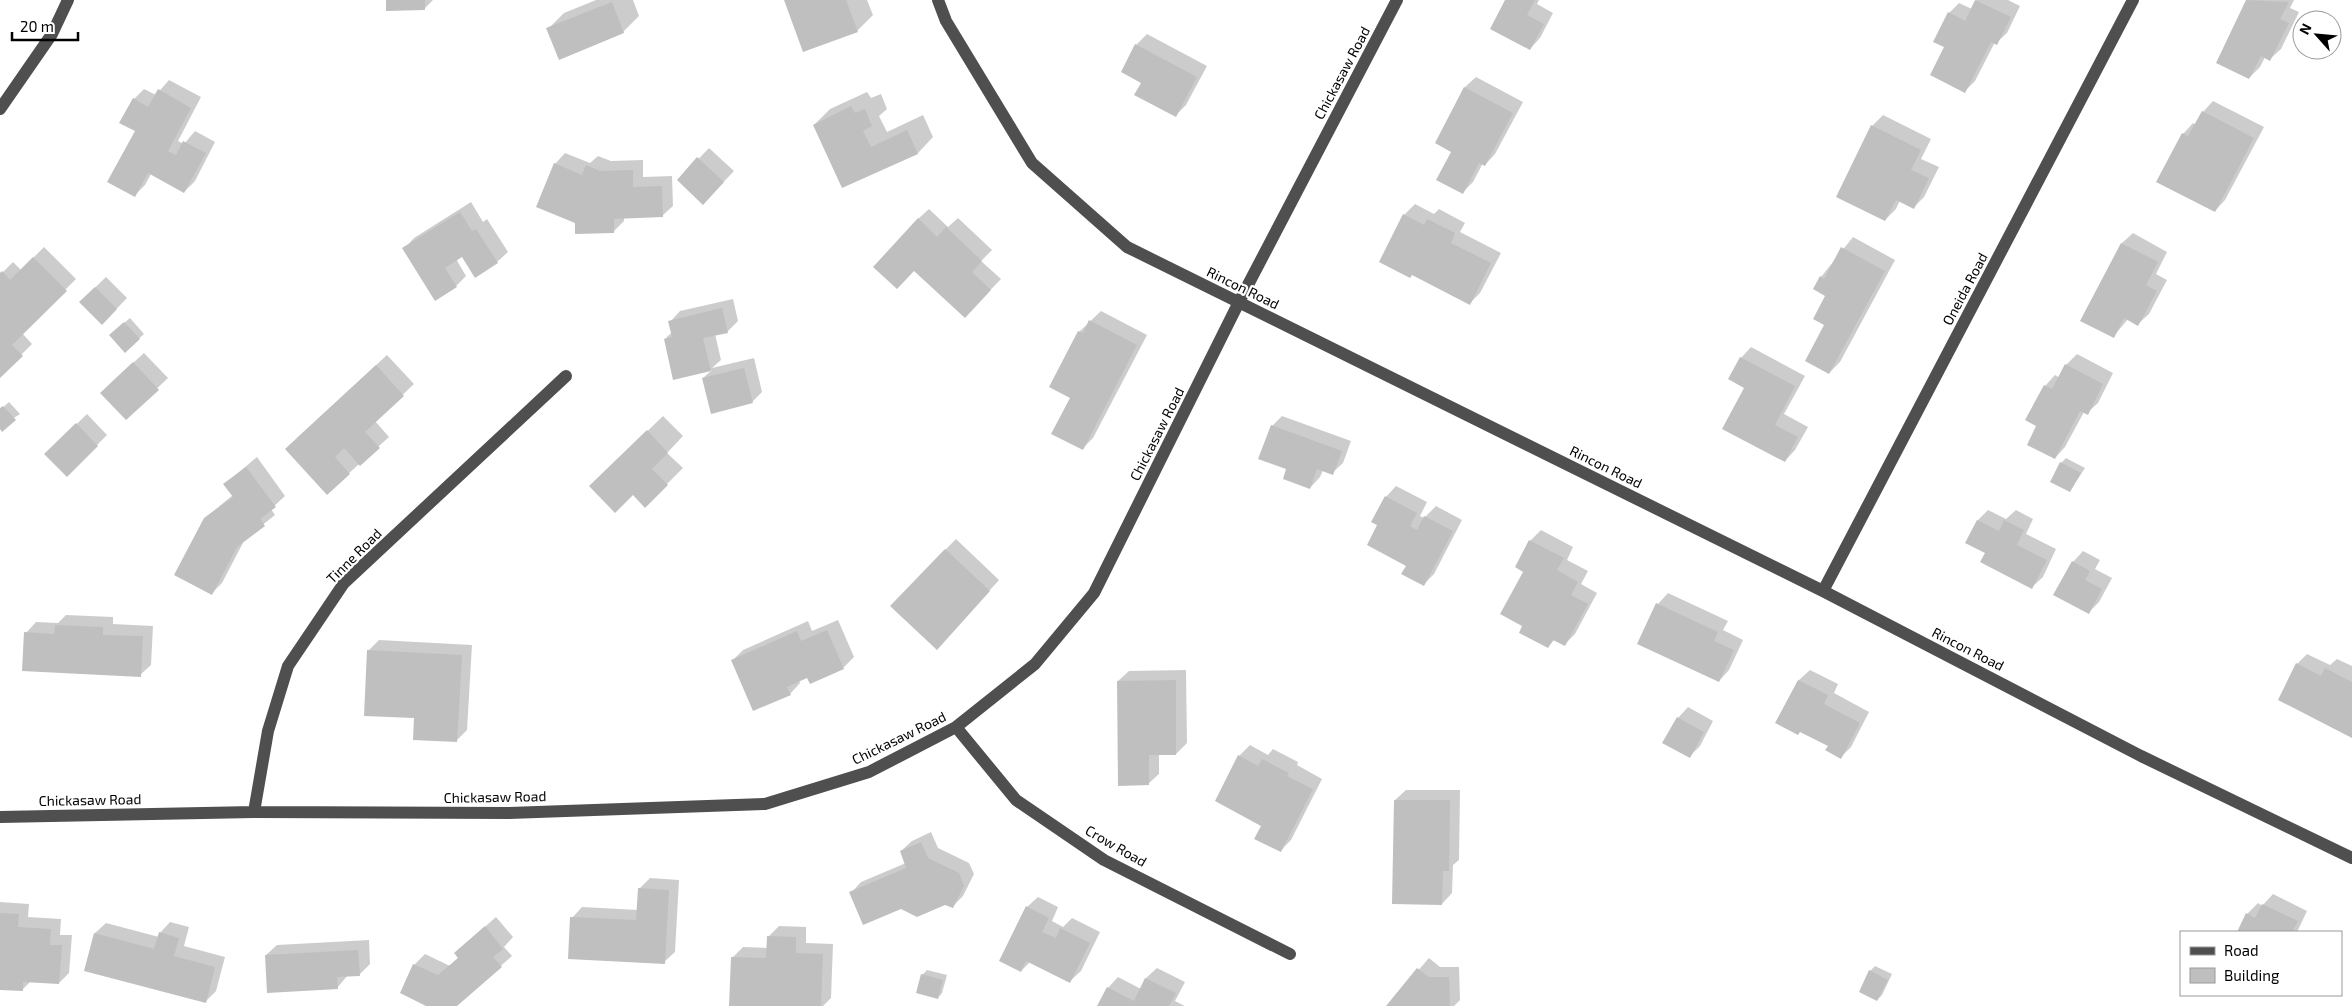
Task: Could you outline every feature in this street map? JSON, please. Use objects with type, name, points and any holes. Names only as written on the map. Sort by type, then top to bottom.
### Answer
[{"type":"street","points":[[0,110],[52,34],[68,0]]},
{"type":"street","name":"Rincon Road","points":[[938,0],[946,21],[1032,164],[1127,247],[1823,591],[2141,756],[2352,858]]},
{"type":"street","name":"Chickasaw Road","points":[[0,817],[254,812],[509,813],[765,804],[869,772],[956,727],[1035,664],[1094,593],[1239,302],[1397,0]]},
{"type":"street","name":"Oneida Road","points":[[1823,591],[2133,0]]},
{"type":"street","name":"Tinne Road","points":[[254,812],[268,730],[288,666],[344,583],[566,376]]},
{"type":"street","name":"Crow Road","points":[[956,727],[1016,800],[1104,860],[1290,954]]},
{"type":"building","points":[[386,0],[425,0],[425,10],[386,11]]},
{"type":"building","points":[[784,0],[846,0],[858,32],[803,52]]},
{"type":"building","points":[[1505,0],[1535,0],[1527,15],[1544,24],[1530,50],[1490,29]]},
{"type":"building","points":[[1975,0],[2011,17],[1997,45],[1991,42],[1965,93],[1930,75],[1944,47],[1933,42],[1948,12],[1965,21]]},
{"type":"building","points":[[2246,0],[2289,2],[2280,19],[2289,23],[2270,61],[2261,56],[2249,79],[2216,63]]},
{"type":"building","points":[[612,2],[624,33],[559,60],[546,28]]},
{"type":"building","points":[[1135,44],[1197,77],[1176,117],[1134,95],[1141,83],[1121,72]]},
{"type":"building","points":[[1464,87],[1513,113],[1485,166],[1479,163],[1463,194],[1436,180],[1451,152],[1435,143]]},
{"type":"building","points":[[158,89],[191,108],[168,151],[176,155],[183,141],[206,153],[184,193],[148,173],[135,197],[107,182],[135,131],[119,123],[133,98],[148,107]]},
{"type":"building","points":[[851,106],[855,113],[865,109],[872,126],[863,131],[871,147],[907,130],[918,154],[842,188],[813,125]]},
{"type":"building","points":[[2202,111],[2254,138],[2215,212],[2156,182],[2182,133],[2188,136]]},
{"type":"building","points":[[1871,125],[1921,150],[1911,170],[1929,178],[1914,209],[1896,200],[1885,221],[1836,197]]},
{"type":"building","points":[[697,157],[724,182],[703,205],[677,180]]},
{"type":"building","points":[[554,163],[582,175],[586,165],[600,171],[633,170],[633,187],[662,186],[663,217],[614,219],[614,233],[575,234],[575,223],[536,207]]},
{"type":"building","points":[[460,212],[472,231],[476,229],[498,263],[475,278],[462,257],[445,268],[457,287],[435,301],[402,248]]},
{"type":"building","points":[[1403,214],[1424,225],[1427,219],[1455,233],[1451,243],[1491,263],[1470,305],[1412,275],[1410,278],[1379,262]]},
{"type":"building","points":[[918,218],[937,237],[946,227],[982,261],[972,272],[991,290],[965,318],[914,271],[897,289],[873,267]]},
{"type":"building","points":[[2121,243],[2158,262],[2146,285],[2157,291],[2138,326],[2124,318],[2114,338],[2080,321]]},
{"type":"building","points":[[1841,247],[1885,271],[1829,374],[1805,361],[1824,325],[1813,319],[1825,296],[1813,289],[1820,276],[1824,279]]},
{"type":"building","points":[[33,257],[67,291],[12,345],[23,356],[0,378],[0,273],[2,271],[10,280]]},
{"type":"building","points":[[95,287],[117,309],[102,325],[79,302]]},
{"type":"building","points":[[722,308],[728,333],[703,338],[711,371],[673,380],[664,339],[672,337],[668,321]]},
{"type":"building","points":[[1089,320],[1137,345],[1083,450],[1051,434],[1070,398],[1049,387],[1078,331],[1083,333]]},
{"type":"building","points":[[124,322],[140,339],[125,353],[109,335]]},
{"type":"building","points":[[1740,357],[1795,386],[1775,425],[1798,437],[1785,462],[1722,429],[1744,388],[1728,379]]},
{"type":"building","points":[[133,362],[159,390],[126,420],[100,393]]},
{"type":"building","points":[[2065,364],[2103,384],[2088,415],[2080,411],[2055,459],[2027,445],[2036,426],[2025,420],[2044,385],[2052,389]]},
{"type":"building","points":[[376,365],[404,396],[365,432],[380,448],[360,466],[344,448],[335,457],[350,474],[327,495],[285,449]]},
{"type":"building","points":[[744,368],[753,403],[711,414],[702,378]]},
{"type":"building","points":[[3,406],[16,420],[2,432],[0,429],[0,408]]},
{"type":"building","points":[[76,423],[98,446],[67,477],[44,454]]},
{"type":"building","points":[[1271,425],[1342,451],[1333,475],[1317,469],[1310,489],[1283,479],[1286,469],[1258,459]]},
{"type":"building","points":[[647,430],[668,453],[652,469],[668,485],[645,508],[633,495],[615,513],[589,486]]},
{"type":"building","points":[[2060,462],[2081,473],[2070,492],[2050,482]]},
{"type":"building","points":[[246,467],[276,507],[260,519],[265,526],[237,547],[212,595],[174,575],[204,518],[233,497],[223,484]]},
{"type":"building","points":[[1385,496],[1417,513],[1410,526],[1417,530],[1424,516],[1453,531],[1424,586],[1401,574],[1406,566],[1367,545],[1377,525],[1371,522]]},
{"type":"building","points":[[1977,520],[1999,531],[2004,520],[2024,530],[2017,545],[2047,560],[2032,589],[1980,562],[1985,553],[1965,543]]},
{"type":"building","points":[[1529,540],[1564,558],[1557,570],[1578,582],[1571,595],[1588,604],[1565,646],[1553,640],[1548,648],[1519,633],[1522,626],[1500,614],[1523,572],[1515,567]]},
{"type":"building","points":[[945,549],[990,591],[937,650],[890,606]]},
{"type":"building","points":[[2072,561],[2090,571],[2085,580],[2102,589],[2089,614],[2053,595]]},
{"type":"building","points":[[1656,603],[1718,632],[1714,641],[1734,650],[1719,682],[1637,644]]},
{"type":"building","points":[[55,625],[103,627],[103,635],[143,636],[141,677],[22,671],[24,632],[54,634]]},
{"type":"building","points":[[827,630],[844,669],[810,684],[807,678],[787,687],[791,695],[753,711],[731,660],[797,631],[801,641]]},
{"type":"building","points":[[367,650],[462,655],[457,742],[413,740],[414,718],[364,716]]},
{"type":"building","points":[[2296,663],[2321,676],[2325,668],[2352,682],[2352,738],[2278,700]]},
{"type":"building","points":[[1176,680],[1176,755],[1149,755],[1149,785],[1118,786],[1117,681]]},
{"type":"building","points":[[1798,680],[1828,695],[1824,704],[1860,723],[1841,759],[1825,750],[1828,746],[1800,732],[1798,735],[1775,723]]},
{"type":"building","points":[[1677,717],[1704,732],[1690,758],[1662,743]]},
{"type":"building","points":[[1238,755],[1258,766],[1262,759],[1289,773],[1287,776],[1313,789],[1281,852],[1254,839],[1261,826],[1215,801]]},
{"type":"building","points":[[1394,800],[1450,800],[1449,871],[1443,871],[1442,905],[1392,904]]},
{"type":"building","points":[[921,842],[928,858],[959,873],[964,886],[953,908],[945,905],[917,917],[901,909],[863,925],[849,892],[906,868],[900,851]]},
{"type":"building","points":[[638,888],[669,890],[665,964],[568,959],[570,917],[636,920]]},
{"type":"building","points":[[2262,904],[2298,921],[2293,931],[2237,931],[2246,913],[2255,918]]},
{"type":"building","points":[[1026,906],[1049,918],[1042,932],[1056,938],[1060,928],[1090,943],[1070,983],[1026,961],[1021,972],[999,961]]},
{"type":"building","points":[[0,913],[19,914],[18,927],[51,929],[50,945],[62,945],[59,984],[23,982],[23,991],[0,990]]},
{"type":"building","points":[[485,926],[503,949],[493,957],[502,967],[457,1006],[426,1006],[400,993],[413,964],[438,975],[458,958],[454,953]]},
{"type":"building","points":[[159,932],[179,938],[174,956],[215,967],[206,1003],[84,971],[94,933],[154,949]]},
{"type":"building","points":[[767,936],[796,937],[796,953],[823,954],[821,1006],[729,1006],[731,957],[766,958]]},
{"type":"building","points":[[358,950],[360,976],[337,977],[338,989],[267,993],[265,955]]},
{"type":"building","points":[[1417,968],[1429,977],[1449,977],[1450,1006],[1386,1006]]},
{"type":"building","points":[[1869,970],[1888,980],[1877,1001],[1859,992]]},
{"type":"building","points":[[921,974],[943,980],[938,999],[916,993]]},
{"type":"building","points":[[1145,978],[1176,993],[1169,1006],[1097,1006],[1107,987],[1134,1001]]}]
